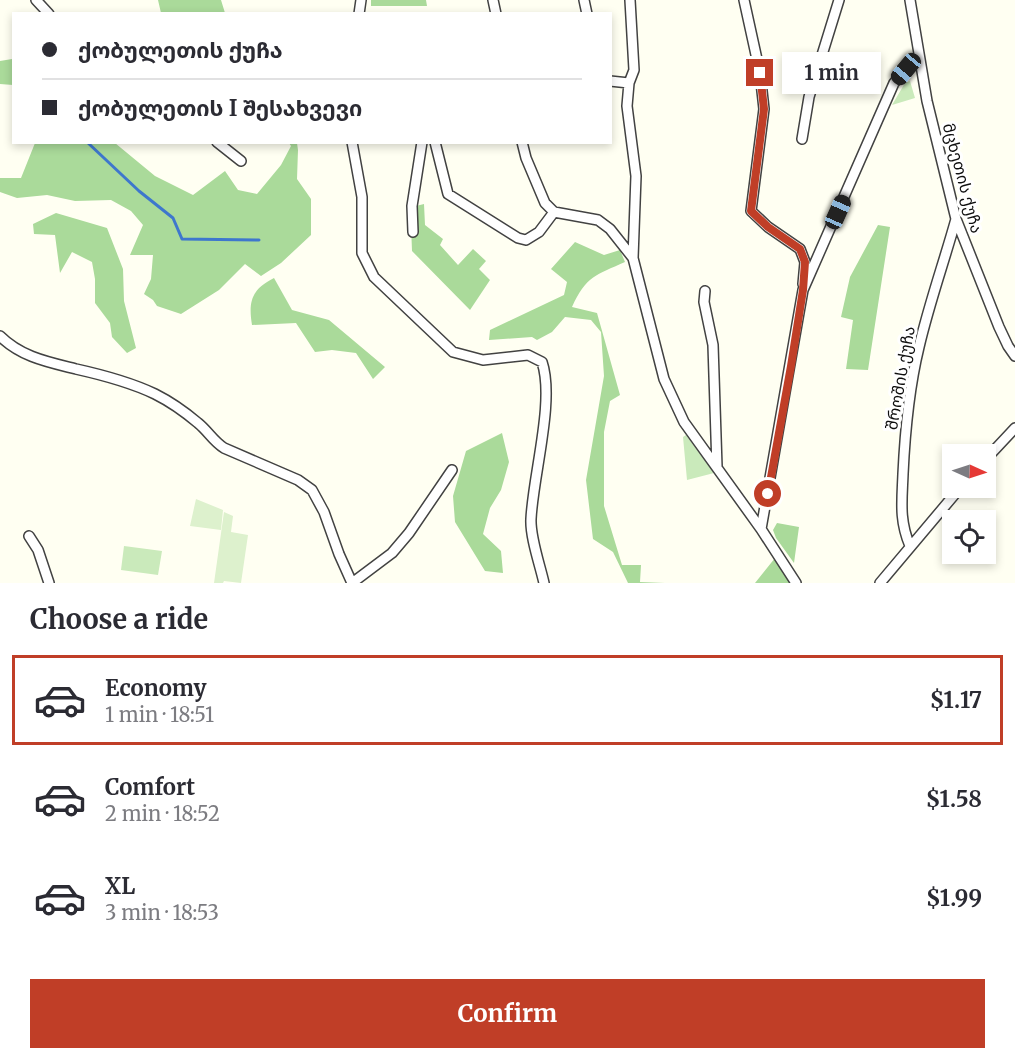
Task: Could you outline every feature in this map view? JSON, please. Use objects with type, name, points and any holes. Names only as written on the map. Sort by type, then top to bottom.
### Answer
[{"type":"street","points":[[36,0],[47,12]]},
{"type":"street","points":[[630,0],[634,70],[629,83],[627,106],[636,177],[633,258],[664,379],[684,422],[761,529],[795,583]]},
{"type":"street","points":[[744,0],[760,73],[764,109],[751,211],[768,227],[800,249],[805,262],[803,290],[761,529]]},
{"type":"street","points":[[802,139],[809,97],[839,0]]},
{"type":"street","name":"მცხეთის ქუჩა","points":[[910,0],[918,56],[956,219],[999,327],[1015,356]]},
{"type":"street","points":[[803,290],[894,83],[918,56]]},
{"type":"street","points":[[612,81],[629,83]]},
{"type":"street","points":[[220,144],[241,160]]},
{"type":"street","points":[[352,144],[362,197],[362,253],[374,277],[453,352],[483,360],[528,355],[542,362],[545,372],[544,425],[530,523],[544,583]]},
{"type":"street","points":[[413,232],[412,206],[422,144]]},
{"type":"street","points":[[436,144],[448,194],[518,238],[526,240],[539,232],[554,212]]},
{"type":"street","points":[[522,144],[545,203],[554,212],[598,220],[610,229],[633,258]]},
{"type":"street","name":"შროშის ქუჩა","points":[[910,546],[903,530],[902,514],[904,437],[912,375],[956,219]]},
{"type":"street","points":[[705,291],[704,302],[713,345],[717,467]]},
{"type":"street","points":[[2,337],[17,350],[40,360],[113,378],[153,393],[200,424],[213,441],[224,448],[298,480],[312,490],[320,501],[352,583],[392,553],[409,533],[452,470]]},
{"type":"street","points":[[996,448],[1015,428]]},
{"type":"street","points":[[880,583],[951,498]]},
{"type":"street","points":[[29,536],[38,550],[49,583]]},
{"type":"green space","points":[[158,0],[221,0],[225,12],[161,12]]},
{"type":"green space","points":[[371,0],[426,0],[427,6],[371,6]]},
{"type":"green space","points":[[12,59],[12,85],[0,84],[0,61]]},
{"type":"green space","points":[[910,81],[915,98],[892,105],[905,83]]},
{"type":"green space","points":[[35,144],[116,144],[155,176],[193,195],[225,171],[238,190],[257,194],[281,165],[291,146],[290,144],[297,144],[297,179],[311,199],[311,235],[281,263],[261,276],[245,264],[219,290],[181,314],[157,306],[144,294],[151,279],[153,255],[130,255],[143,225],[131,211],[111,200],[75,201],[47,195],[17,198],[0,192],[0,178],[21,178]]},
{"type":"green space","points":[[410,199],[416,206],[424,204],[425,225],[443,239],[440,245],[458,265],[473,249],[486,261],[479,269],[490,280],[470,310],[412,251]]},
{"type":"green space","points":[[56,213],[107,228],[123,269],[124,301],[136,348],[127,353],[112,337],[110,323],[95,303],[92,262],[72,252],[60,273],[55,235],[34,234],[33,224]]},
{"type":"green space","points":[[878,225],[890,227],[868,370],[846,369],[853,320],[841,317],[850,277]]},
{"type":"green space","points":[[575,242],[604,255],[620,250],[625,262],[606,270],[587,283],[572,307],[597,313],[620,395],[610,401],[604,432],[604,506],[622,565],[641,565],[640,582],[665,583],[628,583],[613,552],[593,539],[586,480],[604,376],[601,332],[591,320],[565,317],[552,332],[537,340],[532,337],[489,340],[490,330],[564,295],[567,282],[551,269]]},
{"type":"green space","points":[[274,278],[292,310],[329,320],[385,367],[373,379],[356,353],[332,350],[315,352],[296,323],[252,325],[251,302],[253,297],[256,291]]},
{"type":"green space","points":[[502,433],[509,462],[501,490],[490,508],[483,534],[501,551],[503,573],[485,571],[455,522],[453,496],[466,451]]},
{"type":"green space","points":[[686,435],[714,473],[687,480],[683,437]]},
{"type":"green space","points":[[196,499],[223,510],[221,530],[190,526]]},
{"type":"green space","points":[[224,512],[233,516],[231,532],[248,535],[241,583],[224,581],[214,583]]},
{"type":"green space","points":[[777,523],[799,527],[794,563],[776,538],[773,530]]},
{"type":"green space","points":[[124,546],[162,551],[158,575],[121,570]]},
{"type":"green space","points":[[775,558],[790,583],[755,583]]},
{"type":"waterway","points":[[89,144],[139,191],[173,218],[182,239],[259,240]]},
{"type":"route","points":[[760,73],[764,109],[751,211],[768,227],[800,249],[805,262],[791,366],[768,494]]}]
